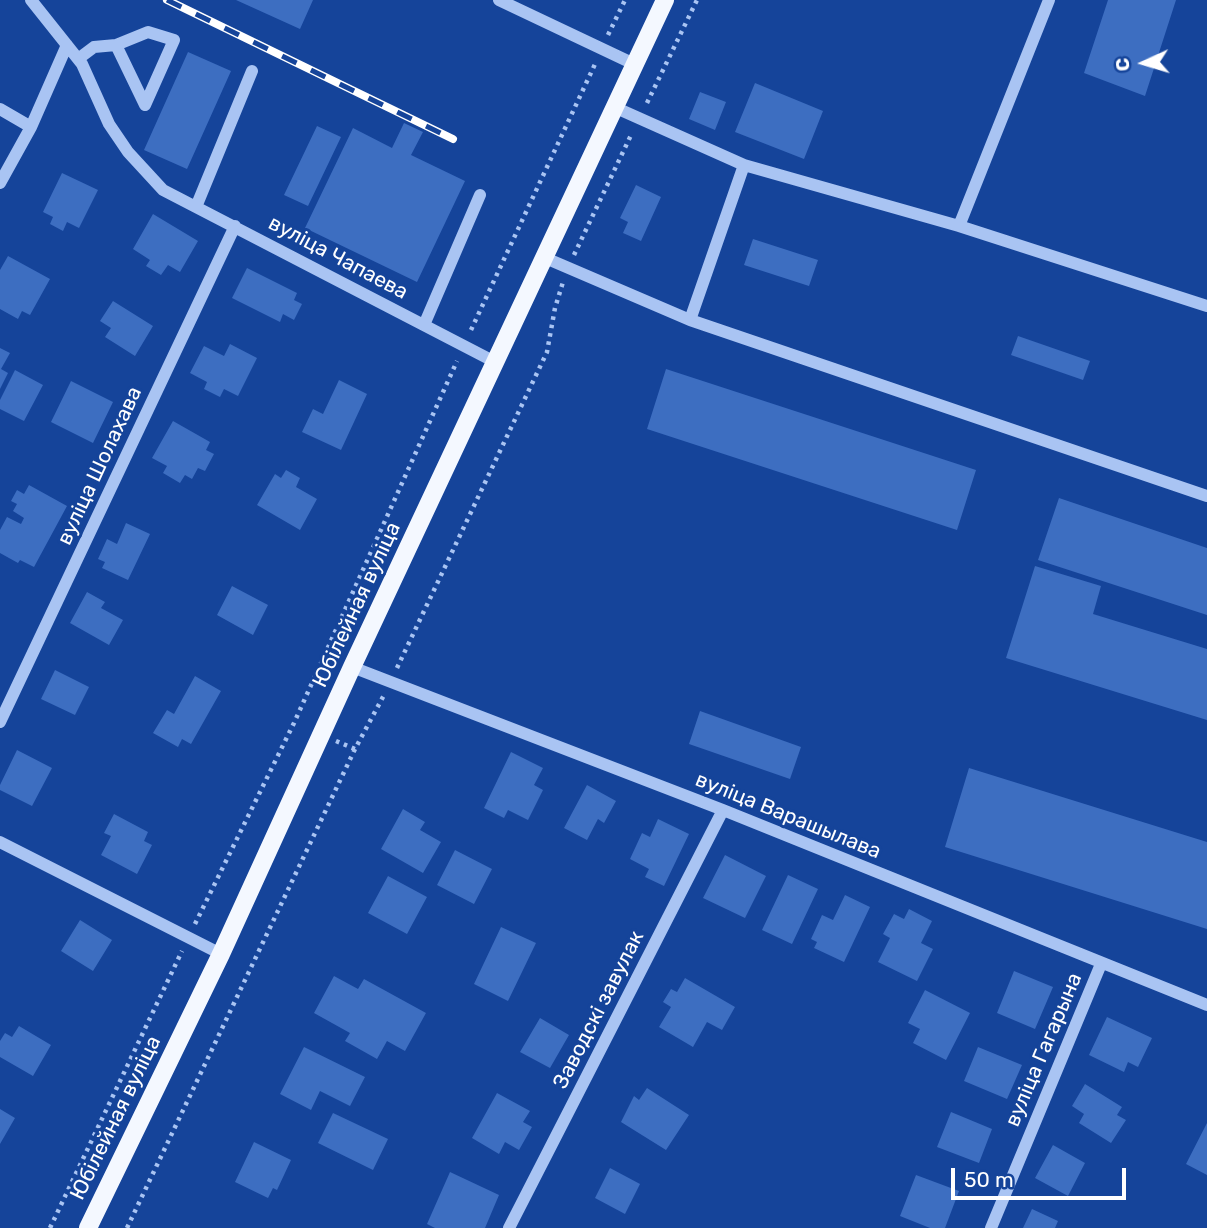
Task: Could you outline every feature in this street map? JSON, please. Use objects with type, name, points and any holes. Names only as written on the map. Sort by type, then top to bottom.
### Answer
[{"type":"main road","name":"Юбілейная вуліца","points":[[88,1228],[221,954],[352,667],[665,0]]},
{"type":"street","points":[[31,0],[78,59],[94,47],[116,46],[148,32],[174,40],[145,105],[116,46]]},
{"type":"street","points":[[499,0],[634,64]]},
{"type":"street","points":[[959,226],[1049,0]]},
{"type":"street","points":[[0,183],[31,127],[66,45]]},
{"type":"street","name":"вуліца Чапаева","points":[[78,59],[108,124],[128,152],[163,190],[495,362]]},
{"type":"street","points":[[196,207],[251,71]]},
{"type":"street","points":[[614,107],[744,165],[959,226],[1207,306]]},
{"type":"street","points":[[0,109],[31,127]]},
{"type":"street","points":[[690,320],[744,165]]},
{"type":"street","points":[[424,324],[480,195]]},
{"type":"street","name":"вуліца Шолахава","points":[[0,722],[235,226]]},
{"type":"street","points":[[543,257],[690,320],[1207,496]]},
{"type":"street","name":"вуліца Варашылава","points":[[352,667],[723,810],[1207,1005]]},
{"type":"street","name":"Заводскі завулак","points":[[509,1228],[723,810]]},
{"type":"street","points":[[0,842],[221,954]]},
{"type":"street","name":"вуліца Гагарына","points":[[991,1228],[1101,964]]},
{"type":"path","points":[[50,1228],[294,723],[464,345],[625,0]]},
{"type":"path","points":[[127,1228],[547,352],[555,308],[568,268],[696,0]]},
{"type":"building","points":[[236,0],[313,0],[300,29]]},
{"type":"building","points":[[1108,0],[1176,0],[1145,96],[1084,73]]},
{"type":"building","points":[[188,52],[231,71],[187,169],[144,150]]},
{"type":"building","points":[[755,83],[823,111],[804,159],[735,132]]},
{"type":"building","points":[[700,92],[726,102],[715,130],[689,119]]},
{"type":"building","points":[[404,123],[423,132],[411,155],[465,181],[417,282],[305,228],[353,128],[392,148]]},
{"type":"building","points":[[317,126],[341,137],[308,206],[284,195]]},
{"type":"building","points":[[62,173],[98,190],[79,228],[67,222],[63,231],[50,224],[53,217],[43,212]]},
{"type":"building","points":[[636,185],[661,197],[641,241],[623,233],[628,222],[620,218]]},
{"type":"building","points":[[153,214],[198,241],[180,272],[168,265],[161,275],[146,266],[150,260],[133,249]]},
{"type":"building","points":[[753,239],[818,260],[809,286],[744,265]]},
{"type":"building","points":[[8,256],[50,279],[30,315],[22,311],[18,319],[0,309],[0,270]]},
{"type":"building","points":[[247,268],[297,293],[294,300],[302,304],[294,320],[283,314],[280,322],[232,298]]},
{"type":"building","points":[[113,301],[153,326],[135,356],[105,337],[111,328],[100,321]]},
{"type":"building","points":[[1018,336],[1090,361],[1083,380],[1011,355]]},
{"type":"building","points":[[230,344],[257,358],[238,396],[224,389],[220,397],[204,389],[207,382],[190,373],[204,346],[224,356]]},
{"type":"building","points":[[0,348],[10,353],[1,369],[8,373],[0,389]]},
{"type":"building","points":[[666,369],[976,470],[957,530],[647,429]]},
{"type":"building","points":[[15,370],[43,385],[24,421],[0,409],[0,400]]},
{"type":"building","points":[[339,380],[367,394],[341,450],[302,432],[313,409],[323,414]]},
{"type":"building","points":[[71,381],[113,402],[93,443],[51,422]]},
{"type":"building","points":[[173,421],[210,442],[206,450],[214,454],[205,471],[198,468],[192,479],[185,475],[180,483],[163,473],[167,466],[152,458]]},
{"type":"building","points":[[286,470],[300,478],[296,487],[317,499],[300,530],[257,505],[275,474],[281,478]]},
{"type":"building","points":[[29,485],[67,506],[34,567],[20,560],[18,563],[0,553],[0,530],[7,517],[21,524],[24,518],[13,511],[17,504],[11,501],[17,490],[24,494]]},
{"type":"building","points":[[1059,498],[1207,548],[1207,615],[1038,560]]},
{"type":"building","points":[[126,523],[150,534],[128,580],[102,568],[105,562],[98,559],[107,539],[117,544]]},
{"type":"building","points":[[1035,566],[1101,586],[1093,614],[1207,649],[1207,720],[1006,658]]},
{"type":"building","points":[[232,586],[268,605],[253,635],[217,615]]},
{"type":"building","points":[[87,592],[105,602],[101,608],[123,620],[109,645],[70,623]]},
{"type":"building","points":[[55,670],[89,687],[75,715],[41,699]]},
{"type":"building","points":[[195,676],[221,691],[191,744],[182,739],[178,747],[153,733],[167,710],[174,714]]},
{"type":"building","points":[[700,711],[801,747],[790,779],[689,744]]},
{"type":"building","points":[[17,750],[52,768],[32,806],[0,790]]},
{"type":"building","points":[[511,752],[543,768],[534,785],[543,790],[528,820],[508,810],[504,818],[484,808]]},
{"type":"building","points":[[969,768],[1207,842],[1207,929],[945,847]]},
{"type":"building","points":[[587,785],[616,801],[604,823],[598,819],[587,840],[564,828]]},
{"type":"building","points":[[403,809],[425,822],[420,830],[441,842],[423,873],[381,849]]},
{"type":"building","points":[[114,814],[148,832],[144,841],[152,845],[137,874],[101,855],[111,836],[104,833]]},
{"type":"building","points":[[658,819],[689,834],[664,886],[645,877],[649,869],[630,859],[642,833],[650,837]]},
{"type":"building","points":[[455,850],[492,869],[474,904],[437,885]]},
{"type":"building","points":[[725,855],[766,876],[745,918],[703,898]]},
{"type":"building","points":[[788,875],[818,889],[792,944],[762,930]]},
{"type":"building","points":[[388,876],[427,897],[407,934],[368,913]]},
{"type":"building","points":[[845,895],[870,907],[844,962],[814,948],[817,942],[811,939],[822,915],[833,920]]},
{"type":"building","points":[[909,909],[932,921],[921,943],[933,949],[917,981],[878,962],[890,938],[883,934],[894,914],[904,919]]},
{"type":"building","points":[[80,920],[112,940],[93,971],[61,951]]},
{"type":"building","points":[[501,927],[536,943],[508,1001],[474,984]]},
{"type":"building","points":[[1014,971],[1053,987],[1035,1029],[997,1013]]},
{"type":"building","points":[[334,976],[358,989],[364,979],[426,1013],[405,1051],[387,1041],[377,1059],[345,1041],[350,1033],[314,1013]]},
{"type":"building","points":[[685,978],[735,1007],[722,1030],[707,1022],[693,1047],[659,1027],[671,1007],[663,1002],[671,989],[677,992]]},
{"type":"building","points":[[925,990],[970,1013],[946,1060],[913,1043],[920,1029],[908,1023]]},
{"type":"building","points":[[1107,1017],[1152,1038],[1138,1067],[1128,1062],[1124,1072],[1089,1055]]},
{"type":"building","points":[[540,1018],[569,1035],[550,1068],[520,1052]]},
{"type":"building","points":[[19,1026],[51,1045],[33,1076],[0,1057],[0,1041],[5,1033],[12,1037]]},
{"type":"building","points":[[304,1047],[365,1077],[350,1106],[320,1091],[311,1110],[280,1094]]},
{"type":"building","points":[[978,1047],[1022,1065],[1007,1099],[964,1081]]},
{"type":"building","points":[[1085,1084],[1122,1107],[1117,1115],[1126,1120],[1111,1143],[1079,1123],[1084,1114],[1072,1106]]},
{"type":"building","points":[[647,1088],[689,1115],[666,1150],[621,1122],[634,1096],[639,1100]]},
{"type":"building","points":[[497,1093],[530,1111],[523,1122],[532,1127],[519,1150],[505,1142],[499,1154],[472,1138]]},
{"type":"building","points":[[0,1109],[15,1118],[0,1144]]},
{"type":"building","points":[[951,1112],[992,1129],[979,1163],[937,1147]]},
{"type":"building","points":[[333,1113],[388,1139],[373,1170],[318,1143]]},
{"type":"building","points":[[1207,1123],[1207,1175],[1186,1164]]},
{"type":"building","points":[[254,1142],[291,1160],[277,1190],[273,1188],[268,1198],[235,1182]]},
{"type":"building","points":[[1053,1145],[1085,1163],[1068,1196],[1035,1178]]},
{"type":"building","points":[[610,1168],[640,1184],[625,1214],[595,1198]]},
{"type":"building","points":[[450,1172],[499,1195],[485,1228],[435,1228],[427,1224]]},
{"type":"building","points":[[916,1175],[959,1191],[945,1228],[930,1228],[900,1216]]},
{"type":"building","points":[[1032,1209],[1058,1221],[1055,1228],[1023,1228]]},
{"type":"railway","points":[[167,0],[453,139]]}]
